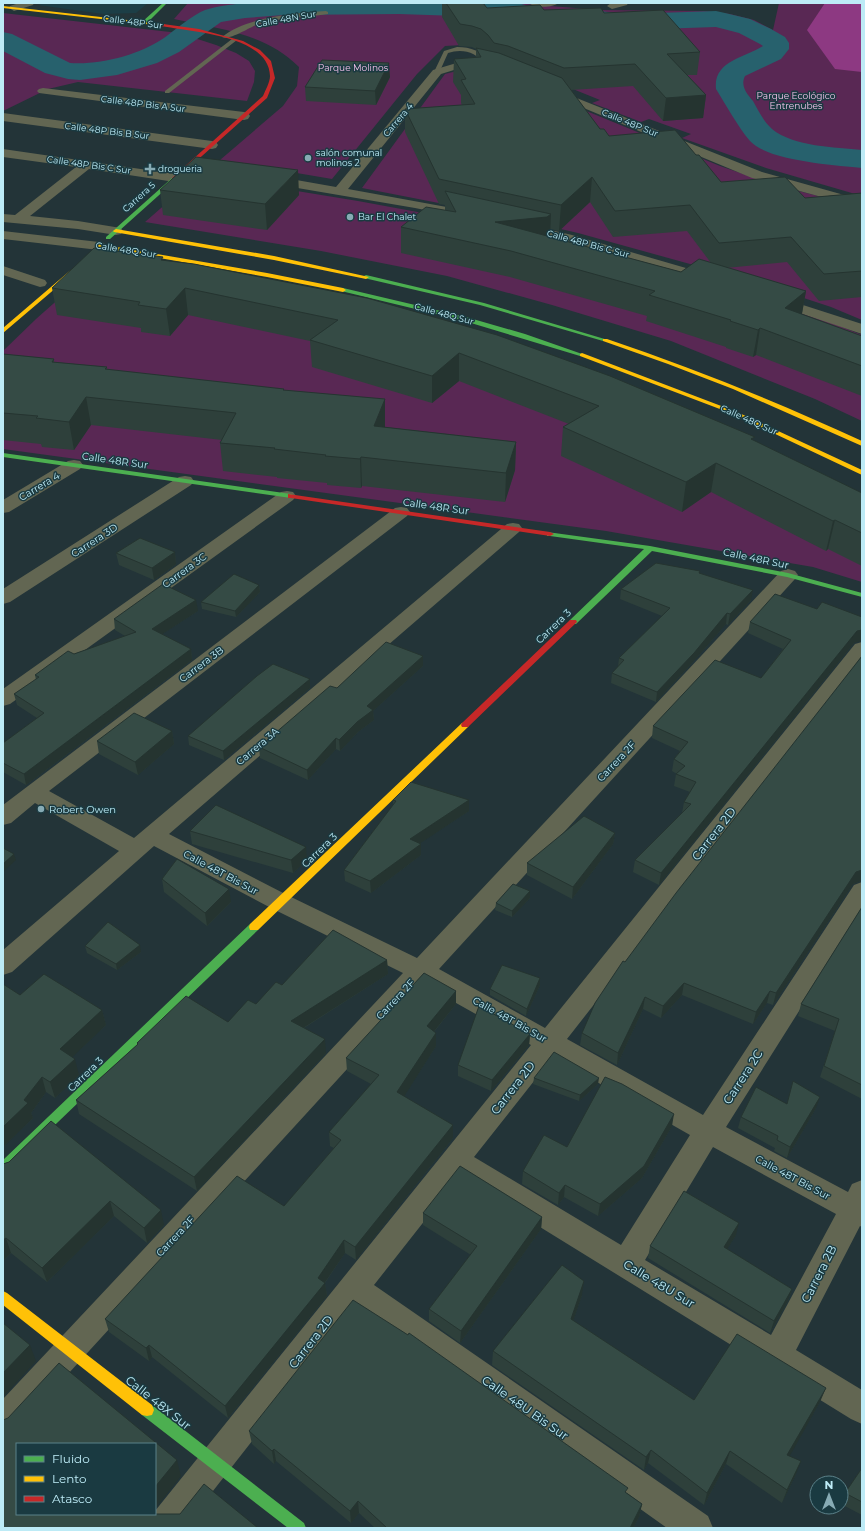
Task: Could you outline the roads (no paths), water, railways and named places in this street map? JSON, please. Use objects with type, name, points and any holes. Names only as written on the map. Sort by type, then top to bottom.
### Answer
[{"type":"main road","points":[[144,23],[165,3]]},
{"type":"main road","name":"Calle 48P Sur","points":[[3,7],[178,27],[225,37],[260,51]]},
{"type":"main road","name":"Carrera 5","points":[[95,250],[265,97],[273,82],[274,74],[272,64],[268,57],[260,51]]},
{"type":"main road","name":"Calle 48Q Sur","points":[[116,231],[315,267],[439,293],[534,318],[608,340],[682,368],[764,400],[862,444]]},
{"type":"main road","name":"Calle 48Q Sur","points":[[95,250],[267,275],[382,298],[533,338],[591,358],[728,411],[862,472]]},
{"type":"main road","points":[[4,328],[81,263]]},
{"type":"main road","name":"Calle 48R Sur","points":[[3,455],[650,548],[788,575],[862,595]]},
{"type":"main road","name":"Carrera 3","points":[[3,1167],[650,548]]},
{"type":"main road","name":"Calle 48X Sur","points":[[3,1297],[299,1528]]},
{"type":"street","points":[[14,8],[30,3]]},
{"type":"street","points":[[534,3],[551,4]]},
{"type":"street","points":[[612,6],[623,3]]},
{"type":"street","points":[[437,72],[446,68],[466,65],[493,69]]},
{"type":"street","name":"Carrera 4","points":[[339,191],[437,72]]},
{"type":"street","name":"Calle 48P Sur","points":[[544,88],[757,175],[862,204]]},
{"type":"street","name":"Calle 48P Bis A Sur","points":[[43,91],[244,116]]},
{"type":"street","name":"Calle 48P Bis B Sur","points":[[3,117],[212,145]]},
{"type":"street","points":[[3,165],[9,154]]},
{"type":"street","name":"Calle 48P Bis C Sur","points":[[9,154],[175,178]]},
{"type":"street","points":[[10,219],[87,165]]},
{"type":"street","points":[[188,166],[208,170]]},
{"type":"street","points":[[253,177],[339,191],[483,218]]},
{"type":"street","name":"Calle 48Q Sur","points":[[10,219],[116,231]]},
{"type":"street","name":"Calle 48P Bis C Sur","points":[[506,224],[567,238],[722,283]]},
{"type":"street","name":"Calle 48Q Sur","points":[[3,235],[95,250]]},
{"type":"street","points":[[3,270],[40,283]]},
{"type":"street","points":[[766,296],[862,330]]},
{"type":"street","name":"Carrera 4","points":[[3,508],[74,465]]},
{"type":"street","name":"Carrera 3D","points":[[3,598],[185,481]]},
{"type":"street","name":"Carrera 3C","points":[[3,699],[287,496]]},
{"type":"street","name":"Carrera 3B","points":[[3,817],[33,792],[401,512]]},
{"type":"street","name":"Carrera 3A","points":[[3,965],[144,842],[512,528]]},
{"type":"street","name":"Carrera 2F","points":[[3,1422],[788,575]]},
{"type":"street","name":"Carrera 2D","points":[[163,1528],[862,648]]},
{"type":"street","name":"Calle 48T Bis Sur","points":[[33,792],[280,902],[421,971],[550,1041],[708,1131],[859,1205]]},
{"type":"street","name":"Carrera 2C","points":[[626,1264],[708,1131],[862,891]]},
{"type":"street","name":"Calle 48U Sur","points":[[456,1160],[862,1408]]},
{"type":"street","name":"Carrera 2B","points":[[776,1356],[859,1205]]},
{"type":"street","name":"Calle 48U Bis Sur","points":[[354,1288],[696,1528]]},
{"type":"lane","name":"Calle 48N Sur","points":[[225,37],[266,20],[326,12]]},
{"type":"lane","points":[[167,92],[234,40]]},
{"type":"lane","points":[[437,72],[446,52],[452,49],[464,50],[483,56],[493,69]]},
{"type":"waterway","points":[[3,40],[55,67],[68,71],[80,72],[117,67],[147,57],[170,46],[213,16],[245,10],[284,7],[399,6],[516,10]]},
{"type":"waterway","points":[[598,19],[627,22],[716,19],[741,25],[762,34],[776,43],[776,49],[771,53],[734,71],[729,80],[730,89],[761,135],[774,143],[806,153],[862,159]]},
{"type":"place","name":"salón comunal molinos 2","points":[[308,158]]},
{"type":"place","name":"drogueria","points":[[150,169]]},
{"type":"place","name":"Bar El Chalet","points":[[350,217]]},
{"type":"place","name":"Robert Owen","points":[[41,809]]},
{"type":"park label","name":"Parque Molinos","points":[[353,68]]},
{"type":"park label","name":"Parque Ecológico Entrenubes","points":[[796,102]]}]
